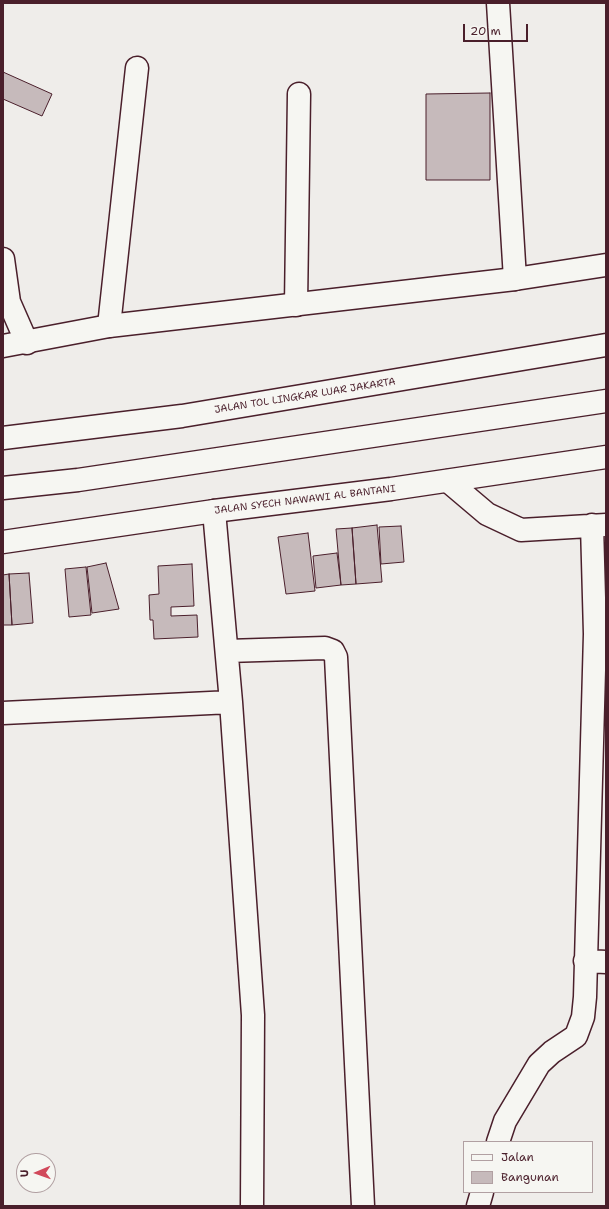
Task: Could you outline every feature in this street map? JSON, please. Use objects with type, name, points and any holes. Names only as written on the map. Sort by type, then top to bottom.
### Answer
[{"type":"main road","points":[[498,3],[515,279]]},
{"type":"main road","points":[[109,326],[137,68]]},
{"type":"main road","points":[[296,305],[299,94]]},
{"type":"main road","points":[[3,260],[9,302],[27,343]]},
{"type":"main road","points":[[3,346],[27,343],[109,326],[515,279],[606,265]]},
{"type":"main road","name":"JALAN TOL LINGKAR LUAR JAKARTA","points":[[3,438],[182,416],[606,345]]},
{"type":"main road","points":[[3,488],[78,480],[606,401]]},
{"type":"main road","name":"JALAN SYECH NAWAWI AL BANTANI","points":[[3,542],[214,511],[448,481],[606,457]]},
{"type":"main road","points":[[448,481],[487,514],[521,530],[599,525],[595,634],[596,962],[583,1018],[576,1036],[552,1052],[539,1064],[505,1121],[498,1141]]},
{"type":"main road","points":[[214,511],[231,702],[253,1015],[252,1206]]},
{"type":"main road","points":[[227,651],[325,648],[333,651],[336,657],[363,1206]]},
{"type":"main road","points":[[3,713],[231,702]]},
{"type":"main road","points":[[478,1206],[482,1193]]},
{"type":"building","points":[[3,72],[52,94],[42,116],[3,99]]},
{"type":"building","points":[[490,93],[490,180],[426,180],[426,94]]},
{"type":"building","points":[[377,525],[382,582],[356,584],[352,528]]},
{"type":"building","points":[[401,526],[404,562],[381,564],[379,527]]},
{"type":"building","points":[[352,528],[356,584],[341,585],[336,529]]},
{"type":"building","points":[[308,533],[315,591],[286,594],[278,537]]},
{"type":"building","points":[[337,553],[341,585],[316,588],[313,556]]},
{"type":"building","points":[[106,563],[119,609],[92,613],[87,567]]},
{"type":"building","points":[[192,564],[194,606],[171,607],[171,616],[197,615],[198,637],[154,639],[153,620],[150,620],[149,595],[159,594],[158,566]]},
{"type":"building","points":[[86,567],[91,615],[69,617],[65,569]]},
{"type":"building","points":[[29,573],[33,623],[12,625],[9,574]]},
{"type":"building","points":[[9,574],[12,625],[3,625],[3,575]]}]
